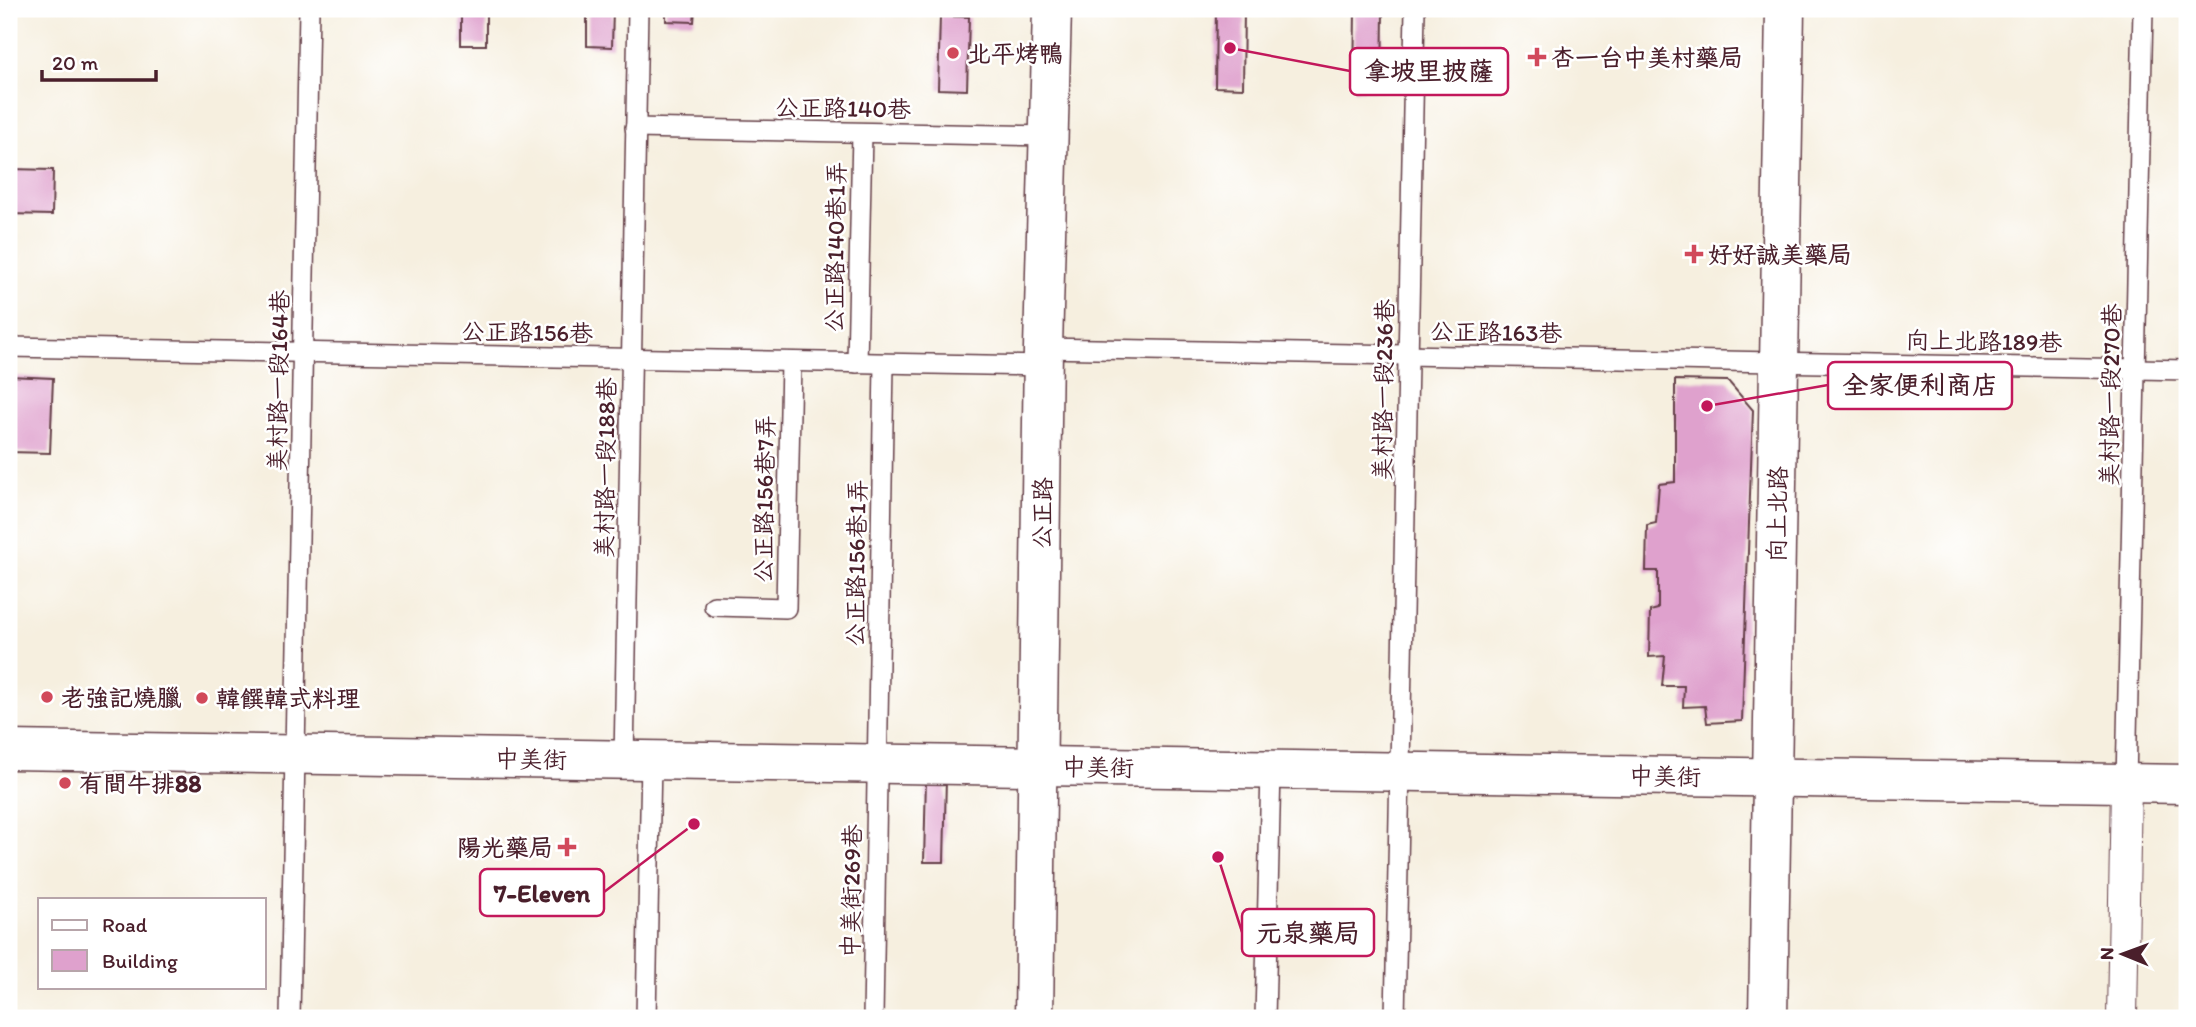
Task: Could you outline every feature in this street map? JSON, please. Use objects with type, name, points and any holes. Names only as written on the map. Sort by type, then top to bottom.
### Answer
[{"type":"street","name":"公正路","points":[[1034,1018],[1052,9]]},
{"type":"street","name":"向上北路","points":[[1768,1018],[1785,9]]},
{"type":"street","name":"中美街","points":[[9,750],[2187,784]]},
{"type":"street","points":[[2122,1018],[2126,783]]},
{"type":"lane","name":"美村路一段164巷","points":[[290,1018],[309,9]]},
{"type":"lane","name":"美村路一段188巷","points":[[638,9],[631,359],[637,761],[646,1018]]},
{"type":"lane","name":"美村路一段236巷","points":[[1395,1018],[1415,9]]},
{"type":"lane","name":"美村路一段270巷","points":[[2126,783],[2143,9]]},
{"type":"lane","name":"公正路140巷","points":[[635,128],[1049,136]]},
{"type":"lane","name":"公正路140巷1弄","points":[[857,363],[862,132]]},
{"type":"lane","name":"公正路156巷","points":[[9,348],[884,364],[1044,357]]},
{"type":"lane","name":"公正路163巷","points":[[1044,357],[1408,355],[1780,361]]},
{"type":"lane","name":"向上北路189巷","points":[[1780,361],[2187,370]]},
{"type":"lane","name":"公正路156巷7弄","points":[[714,606],[786,608],[791,362]]},
{"type":"lane","name":"公正路156巷1弄","points":[[877,764],[884,364]]},
{"type":"lane","name":"中美街269巷","points":[[873,1018],[877,764]]},
{"type":"lane","points":[[1265,1018],[1271,770]]},
{"type":"building","points":[[461,9],[486,9],[486,45],[461,45]]},
{"type":"building","points":[[587,9],[613,9],[612,47],[587,46]]},
{"type":"building","points":[[666,9],[695,9],[694,22],[666,21]]},
{"type":"building","points":[[1216,9],[1244,9],[1243,88],[1215,87]]},
{"type":"building","points":[[1355,9],[1383,9],[1382,90],[1354,90]]},
{"type":"building","name":"北平烤鴨","points":[[940,16],[969,17],[967,90],[938,89]]},
{"type":"building","points":[[9,169],[53,170],[52,215],[9,214]]},
{"type":"building","points":[[9,376],[53,378],[50,453],[9,452]]},
{"type":"building","points":[[1675,380],[1728,381],[1753,410],[1742,721],[1707,723],[1705,706],[1683,707],[1684,686],[1662,686],[1665,656],[1649,657],[1650,611],[1658,609],[1658,571],[1646,571],[1647,525],[1656,523],[1659,484],[1675,482]]},
{"type":"building","points":[[926,778],[946,778],[944,862],[924,862]]},
{"type":"place","name":"拿坡里披薩","points":[[1230,48]]},
{"type":"place","name":"北平烤鴨","points":[[953,53]]},
{"type":"place","name":"杏一台中美村藥局","points":[[1537,57]]},
{"type":"place","name":"好好誠美藥局","points":[[1694,254]]},
{"type":"place","name":"全家便利商店","points":[[1707,406]]},
{"type":"place","name":"老強記燒臘","points":[[47,697]]},
{"type":"place","name":"韓饌韓式料理","points":[[202,698]]},
{"type":"place","name":"有間牛排88","points":[[65,783]]},
{"type":"place","name":"7-Eleven","points":[[694,824]]},
{"type":"place","name":"陽光藥局","points":[[567,847]]},
{"type":"place","name":"元泉藥局","points":[[1218,857]]}]
